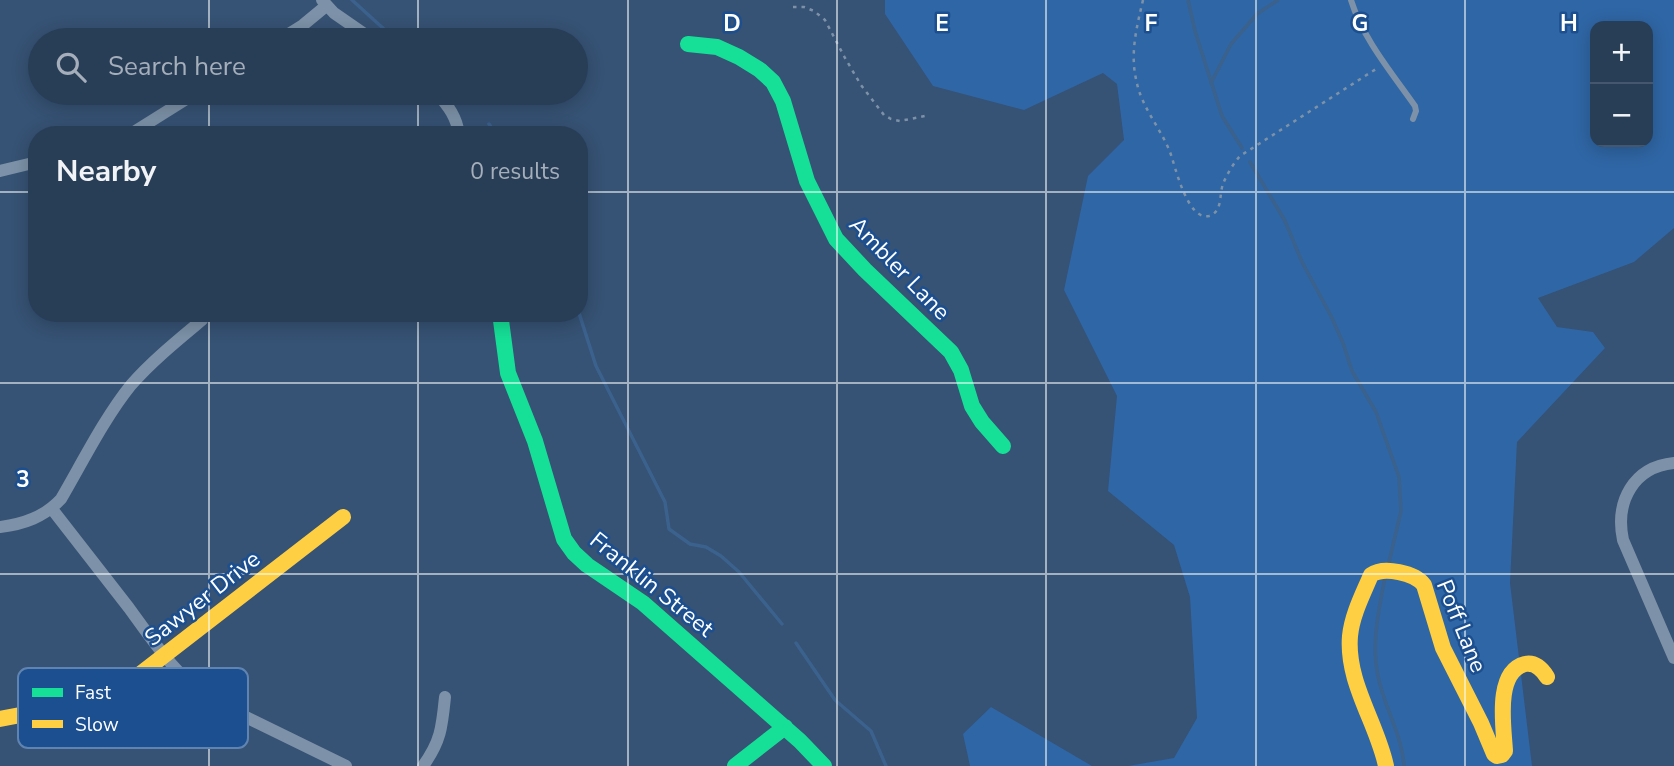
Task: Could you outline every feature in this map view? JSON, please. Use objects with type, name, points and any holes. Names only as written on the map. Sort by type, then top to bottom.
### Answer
[{"type":"street","points":[[298,28],[324,3],[356,28]]},
{"type":"street","name":"Ambler Lane","points":[[688,44],[717,47],[760,70],[773,82],[783,101],[807,181],[836,239],[951,352],[961,370],[972,406],[1003,446]]},
{"type":"street","points":[[143,126],[177,105]]},
{"type":"street","points":[[447,105],[457,126]]},
{"type":"street","points":[[0,171],[28,164]]},
{"type":"street","points":[[0,527],[32,520],[52,509],[61,499],[132,385],[199,322]]},
{"type":"street","name":"Franklin Street","points":[[501,322],[508,373],[535,441],[564,539],[574,553],[643,603],[785,727],[824,766]]},
{"type":"street","points":[[1674,463],[1653,468],[1634,482],[1622,506],[1620,521],[1623,540],[1674,657]]},
{"type":"street","points":[[52,509],[176,668]]},
{"type":"street","name":"Sawyer Drive","points":[[149,668],[343,517]]},
{"type":"street","name":"Poff Lane","points":[[1386,766],[1380,741],[1351,664],[1350,648],[1354,620],[1371,575],[1376,571],[1414,577],[1424,584],[1446,659],[1480,719],[1497,756],[1504,751],[1503,695],[1511,674],[1525,663],[1539,666],[1547,677]]},
{"type":"street","points":[[422,766],[438,741],[445,697]]},
{"type":"street","name":"Sawyer Drive","points":[[0,719],[18,716]]},
{"type":"street","points":[[248,718],[346,766]]},
{"type":"street","points":[[734,766],[785,727]]},
{"type":"lane","points":[[1351,0],[1364,31],[1415,106],[1413,119]]},
{"type":"path","points":[[1143,0],[1134,43],[1136,80],[1144,105],[1170,150],[1178,181],[1196,212],[1202,216],[1213,214],[1219,208],[1224,181],[1240,156],[1386,63]]},
{"type":"path","points":[[793,7],[814,10],[825,20],[861,85],[884,115],[900,121],[925,116]]},
{"type":"shaded area","points":[[885,0],[1674,0],[1674,228],[1634,262],[1538,298],[1557,327],[1593,332],[1605,348],[1517,442],[1510,583],[1532,766],[1128,766],[1174,758],[1197,718],[1190,597],[1174,545],[1108,491],[1117,396],[1064,290],[1088,176],[1124,140],[1117,84],[1103,73],[1024,110],[933,86],[885,14]]},
{"type":"shaded area","points":[[991,707],[1092,766],[970,766],[963,734]]},
{"type":"waterway","points":[[352,0],[383,28]]},
{"type":"waterway","points":[[1188,0],[1222,116],[1242,148]]},
{"type":"waterway","points":[[1211,83],[1231,44],[1257,14],[1278,0]]},
{"type":"waterway","points":[[1250,162],[1285,221],[1302,262],[1331,316],[1352,371],[1376,412],[1399,477],[1401,511],[1389,562]]},
{"type":"waterway","points":[[582,322],[596,366],[665,502],[669,529],[690,544],[706,547],[721,556],[739,572],[782,624]]},
{"type":"waterway","points":[[1385,577],[1377,626],[1376,664],[1400,743],[1404,766]]},
{"type":"waterway","points":[[796,643],[835,700],[871,731],[886,766]]},
{"type":"traffic: fast","points":[[688,44],[717,47],[760,70],[773,82],[783,101],[807,181],[836,239],[951,352],[961,370],[972,406],[1003,446]]},
{"type":"traffic: fast","points":[[501,322],[508,373],[535,441],[564,539],[574,553],[643,603],[800,741],[824,766]]},
{"type":"traffic: fast","points":[[735,766],[785,727]]},
{"type":"traffic: slow","points":[[148,668],[343,517]]},
{"type":"traffic: slow","points":[[1386,766],[1357,686],[1350,653],[1353,620],[1371,575],[1384,571],[1399,572],[1414,577],[1424,585],[1443,648],[1497,756],[1505,751],[1503,702],[1509,678],[1515,669],[1525,664],[1538,667],[1547,677]]},
{"type":"traffic: slow","points":[[0,719],[18,716]]}]
